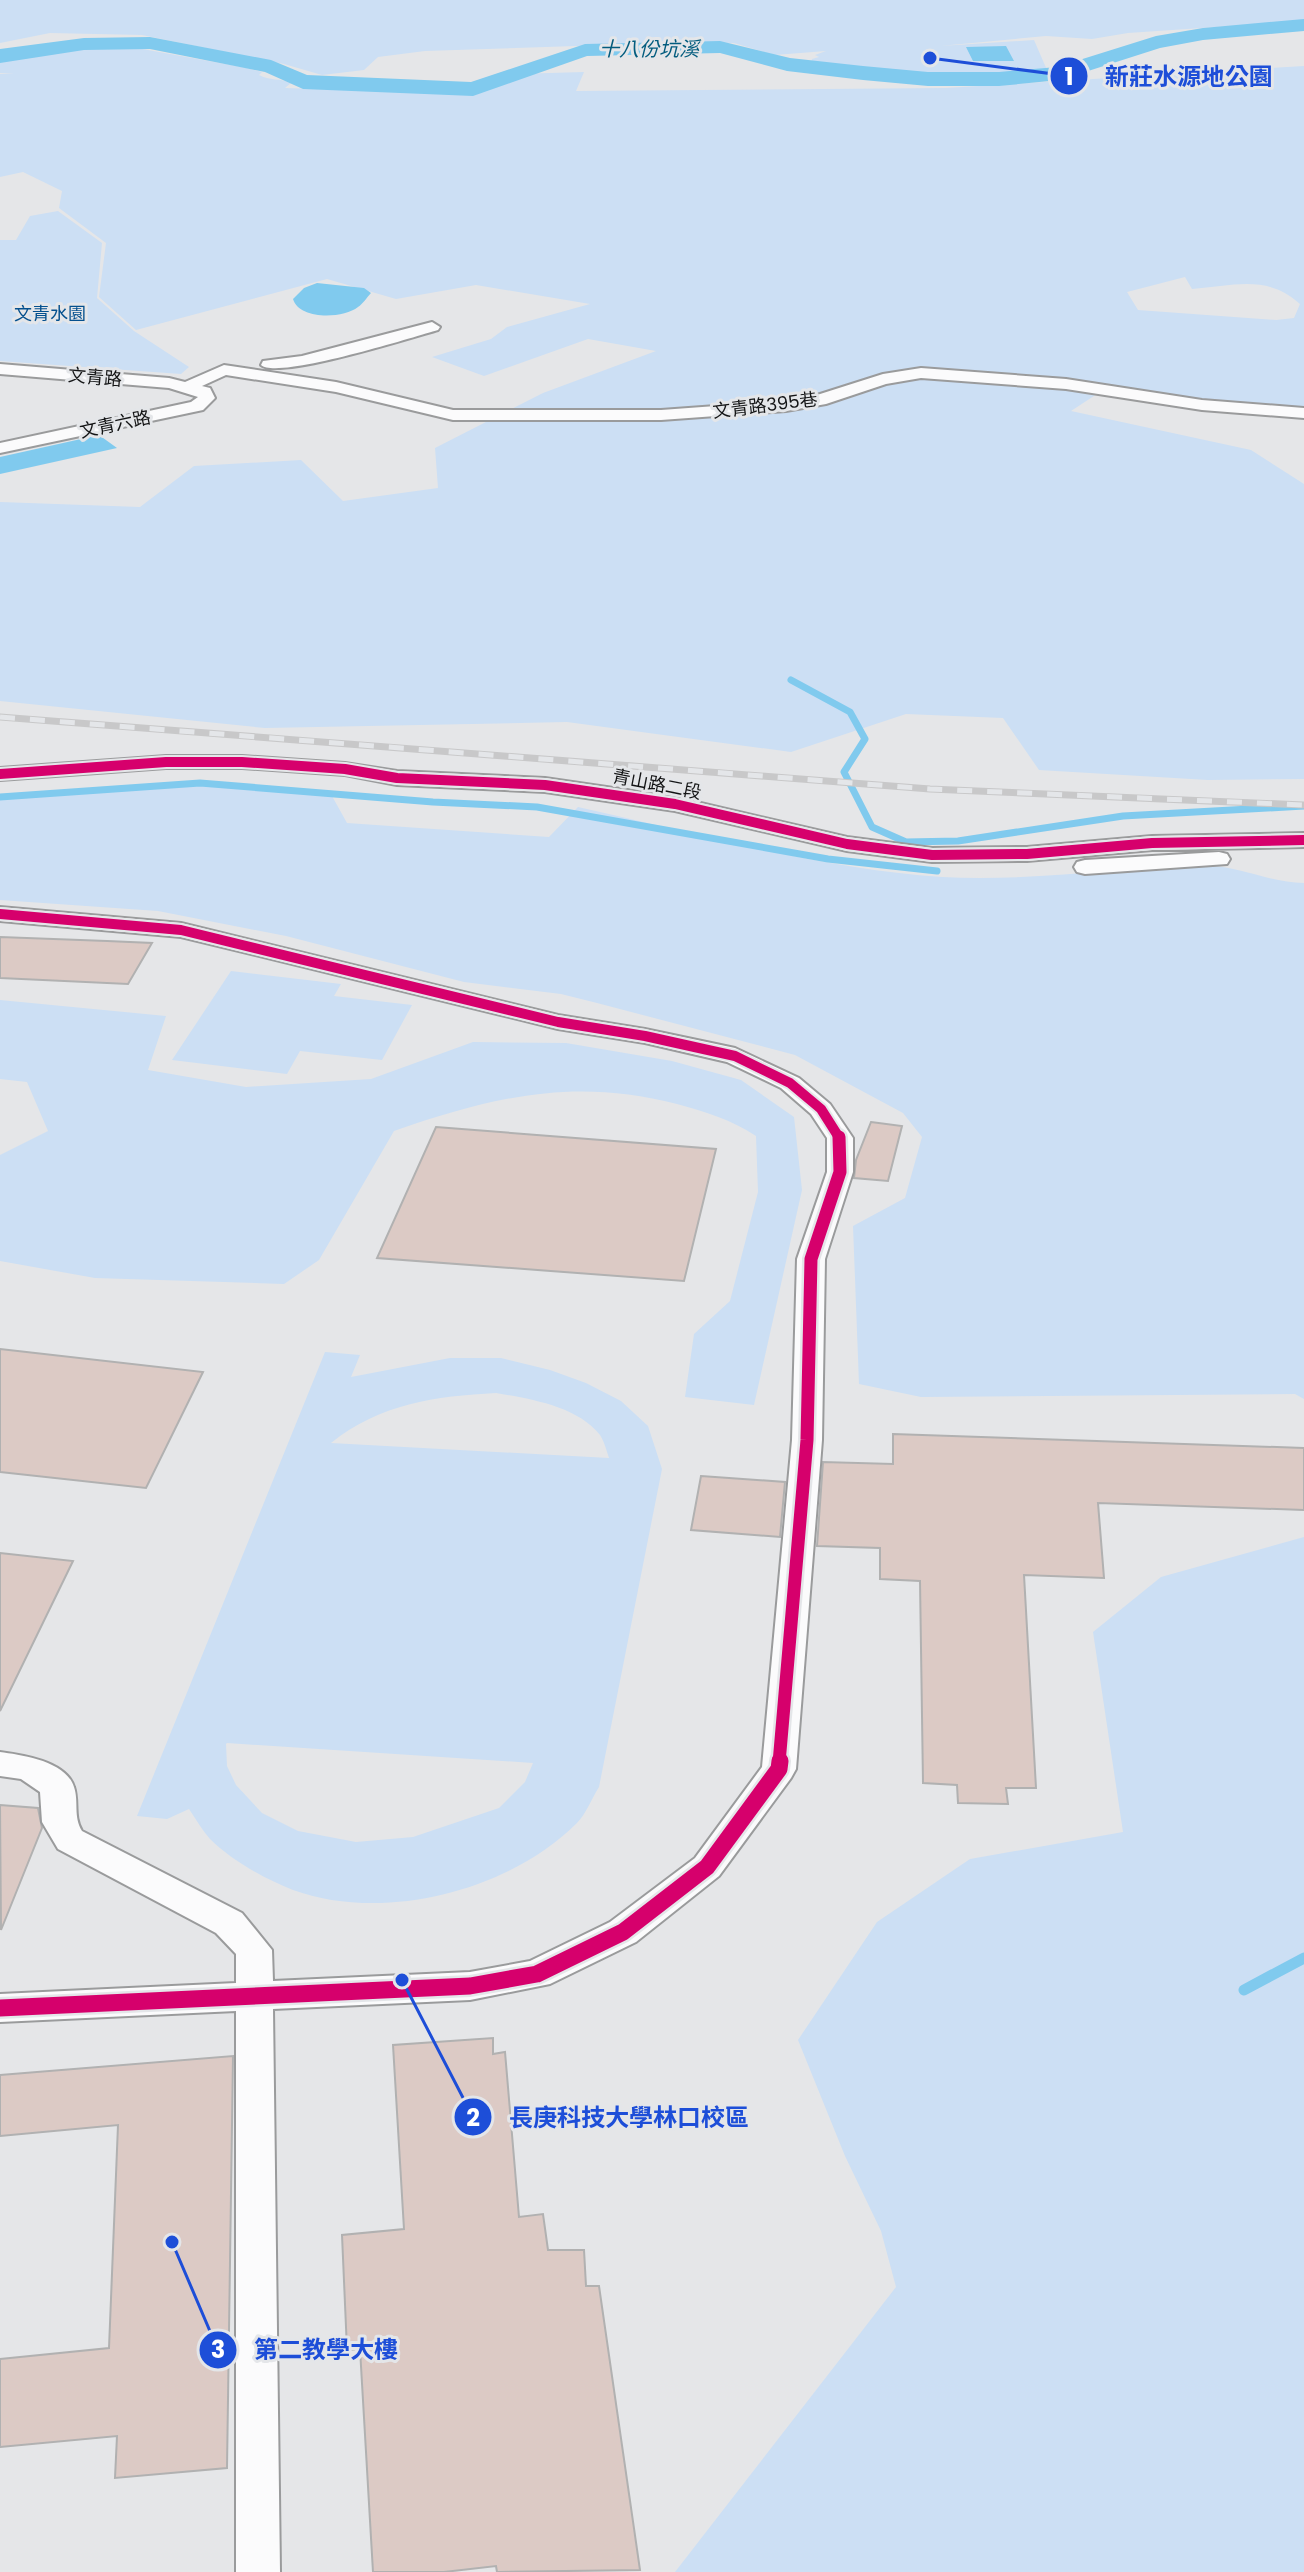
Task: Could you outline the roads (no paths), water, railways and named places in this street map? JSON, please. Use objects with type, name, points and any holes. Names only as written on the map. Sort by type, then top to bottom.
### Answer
[{"type":"street","points":[[190,386],[224,370],[303,361],[432,327]]},
{"type":"street","name":"文青路","points":[[0,369],[190,386]]},
{"type":"street","name":"文青路395巷","points":[[224,370],[311,382],[453,415],[731,412],[820,400],[883,379],[921,373],[1066,384],[1202,405],[1304,413]]},
{"type":"street","name":"文青六路","points":[[0,448],[197,406],[207,398],[204,392],[190,386]]},
{"type":"street","name":"青山路二段","points":[[0,774],[166,762],[242,762],[345,769],[397,778],[545,785],[675,804],[847,844],[932,855],[1027,854],[1152,843],[1304,840]]},
{"type":"street","name":"青山路二段","points":[[0,788],[170,776],[247,776],[403,792],[497,794],[604,804],[857,859],[942,866],[1034,870],[1243,858],[1304,858]]},
{"type":"street","points":[[0,914],[181,930],[558,1022],[645,1036],[735,1056],[790,1083],[821,1109],[840,1138],[840,1172],[811,1259],[807,1440],[779,1769],[707,1867],[623,1932],[537,1974],[470,1986],[0,2008]]},
{"type":"street","points":[[0,1764],[30,1768],[57,1787],[59,1822],[70,1840],[229,1923],[254,1950],[258,2572]]},
{"type":"water","points":[[1006,46],[1014,61],[973,61],[966,47]]},
{"type":"water","points":[[317,283],[364,288],[371,293],[351,311],[332,315],[312,314],[297,306],[293,299],[304,288]]},
{"type":"water","points":[[99,435],[117,448],[0,474],[0,457]]},
{"type":"waterway","name":"十八份坑溪","points":[[0,56],[84,44],[150,43],[271,67],[303,82],[473,89],[585,50],[720,47],[787,64],[863,73],[928,79],[999,79],[1060,73],[1156,42],[1203,34],[1304,25]]},
{"type":"waterway","points":[[791,680],[850,712],[865,739],[844,772],[872,827],[906,842],[958,841],[1123,816],[1304,806]]},
{"type":"waterway","points":[[0,797],[200,783],[433,802],[537,807],[828,859],[937,871]]},
{"type":"waterway","points":[[1244,1990],[1304,1958]]},
{"type":"railway","points":[[0,717],[930,789],[1304,805]]},
{"type":"place","name":"新莊水源地公園","points":[[930,58]]},
{"type":"place","name":"長庚科技大學林口校區","points":[[402,1980]]},
{"type":"place","name":"第二教學大樓","points":[[172,2242]]},
{"type":"park label","name":"文青水園","points":[[50,313]]}]
